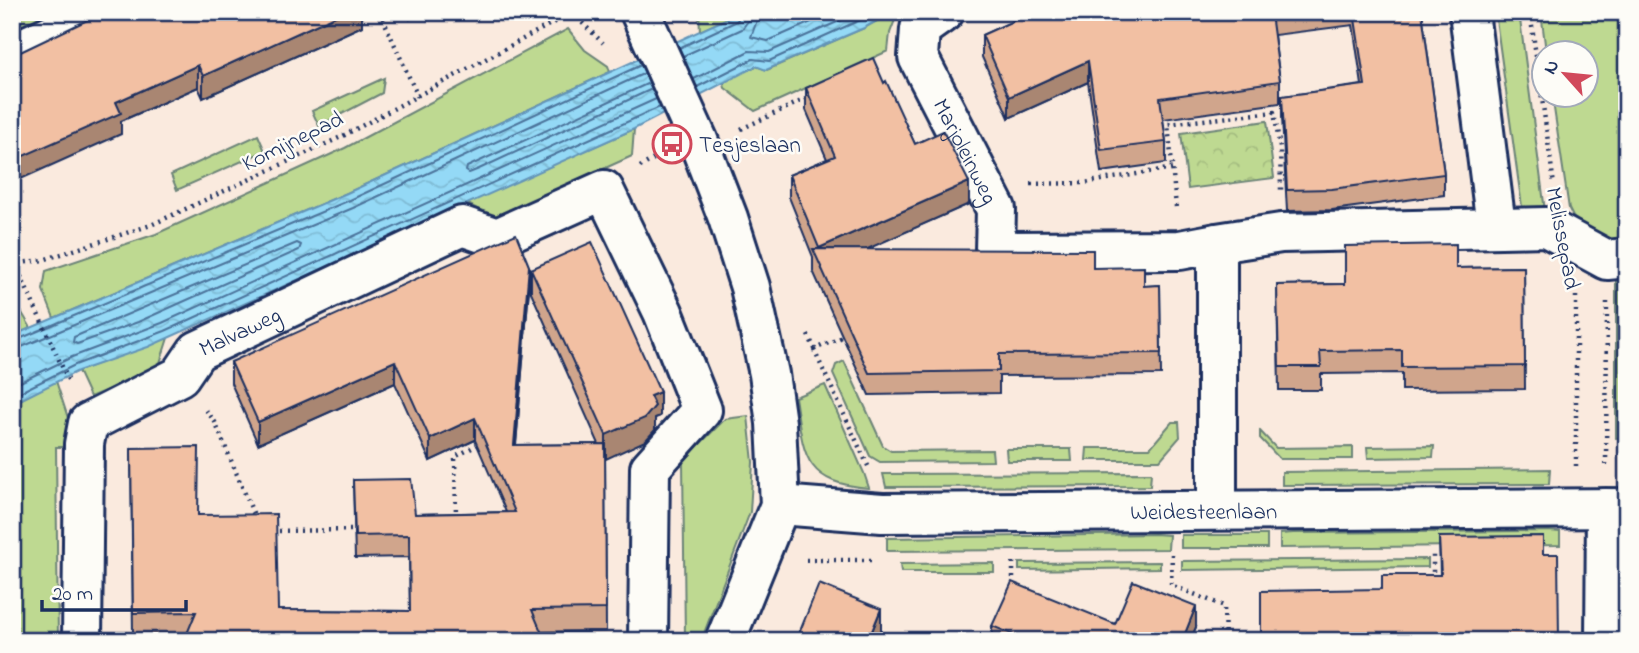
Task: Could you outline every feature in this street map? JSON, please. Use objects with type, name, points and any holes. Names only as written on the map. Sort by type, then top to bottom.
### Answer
[{"type":"street","points":[[12,53],[100,12]]},
{"type":"street","name":"Marjoleinweg","points":[[944,12],[920,29],[918,57],[996,209],[995,251],[1180,250],[1281,233],[1496,226],[1546,227],[1617,259]]},
{"type":"street","points":[[1469,12],[1496,226]]},
{"type":"street","points":[[647,29],[698,140],[750,287],[771,386],[780,505],[725,641]]},
{"type":"street","points":[[604,190],[663,313],[702,410],[650,468],[648,641]]},
{"type":"street","name":"Malvaweg","points":[[82,641],[84,444],[88,423],[180,376],[197,351],[462,226],[497,238],[604,190]]},
{"type":"street","points":[[1217,243],[1217,510]]},
{"type":"street","name":"Weidesteenlaan","points":[[780,505],[882,513],[1603,508]]},
{"type":"street","points":[[1603,508],[1605,641]]},
{"type":"path","points":[[380,12],[418,97]]},
{"type":"path","points":[[572,12],[611,51]]},
{"type":"path","name":"Komijnepad","points":[[13,261],[43,260],[150,225],[341,137],[572,12]]},
{"type":"path","name":"Melissepad","points":[[1530,12],[1555,195],[1576,279],[1603,508]]},
{"type":"path","points":[[604,190],[663,154],[698,140],[741,129],[816,94]]},
{"type":"path","points":[[1180,250],[1168,124],[1274,112],[1280,148],[1281,233]]},
{"type":"path","points":[[741,129],[745,141]]},
{"type":"path","points":[[983,185],[1084,183],[1172,168]]},
{"type":"path","name":"Melissepad","points":[[1603,508],[1617,259]]},
{"type":"path","points":[[13,261],[73,390]]},
{"type":"path","points":[[801,560],[881,560],[882,513],[869,468],[807,331]]},
{"type":"path","points":[[816,349],[855,331]]},
{"type":"path","points":[[180,376],[215,422],[261,531],[359,530]]},
{"type":"path","points":[[456,530],[455,457],[486,440]]},
{"type":"path","points":[[1176,510],[1171,585],[1224,606],[1225,641]]},
{"type":"path","points":[[1420,554],[1447,554]]},
{"type":"path","points":[[1425,581],[1433,573],[1433,554]]},
{"type":"path","points":[[1159,556],[1185,556]]},
{"type":"path","points":[[1000,558],[1026,558]]},
{"type":"path","points":[[1008,597],[1013,586],[1013,558]]},
{"type":"green space","points":[[12,12],[45,12],[42,19],[12,32]]},
{"type":"green space","points":[[699,12],[741,12],[700,31]]},
{"type":"green space","points":[[893,12],[898,12],[890,33],[888,51],[755,111],[725,88],[723,81],[756,66],[767,70],[864,28]]},
{"type":"green space","points":[[1495,12],[1519,12],[1545,211],[1523,214]]},
{"type":"green space","points":[[1541,12],[1627,12],[1627,242],[1601,241],[1573,217],[1569,209],[1554,108],[1600,108],[1600,38],[1544,38]]},
{"type":"green space","points":[[568,29],[585,50],[608,66],[610,72],[347,193],[54,318],[43,290],[46,271],[156,234],[345,148]]},
{"type":"green space","points":[[384,78],[382,93],[319,126],[312,111]]},
{"type":"green space","points":[[1267,121],[1274,178],[1188,189],[1181,133]]},
{"type":"green space","points":[[634,129],[632,156],[494,218],[466,203]]},
{"type":"green space","points":[[258,135],[265,151],[177,190],[171,175]]},
{"type":"green space","points":[[1627,276],[1627,437],[1616,438],[1616,277]]},
{"type":"green space","points":[[12,296],[31,328],[12,336]]},
{"type":"green space","points":[[168,338],[158,369],[90,397],[78,371]]},
{"type":"green space","points":[[844,361],[883,446],[891,451],[992,450],[993,461],[880,462],[870,456],[833,374],[836,365]]},
{"type":"green space","points":[[56,381],[68,418],[69,447],[56,447],[58,641],[12,641],[12,404]]},
{"type":"green space","points":[[825,385],[869,488],[830,480],[810,462],[801,435],[795,397]]},
{"type":"green space","points":[[748,416],[753,462],[750,512],[701,641],[685,641],[683,461],[725,419]]},
{"type":"green space","points":[[1172,422],[1179,422],[1180,437],[1160,460],[1086,460],[1087,448],[1150,448]]},
{"type":"green space","points":[[1260,431],[1276,448],[1353,447],[1353,459],[1280,459],[1260,438]]},
{"type":"green space","points":[[1434,446],[1433,457],[1368,458],[1367,447]]},
{"type":"green space","points":[[1006,449],[1071,449],[1072,461],[1007,461]]},
{"type":"green space","points":[[1550,469],[1549,484],[1282,485],[1282,472]]},
{"type":"green space","points":[[1151,473],[1150,486],[886,487],[883,474]]},
{"type":"green space","points":[[1560,532],[1560,545],[1280,548],[1280,534],[1293,533]]},
{"type":"green space","points":[[1169,535],[1168,549],[887,551],[887,538]]},
{"type":"green space","points":[[1181,535],[1267,535],[1267,548],[1181,548]]},
{"type":"green space","points":[[1428,559],[1428,567],[1182,570],[1182,561]]},
{"type":"green space","points":[[1160,562],[1160,568],[1019,570],[1019,563]]},
{"type":"green space","points":[[994,563],[994,572],[901,572],[900,564]]},
{"type":"water","points":[[741,12],[893,12],[864,28],[766,70],[756,66],[634,129],[148,347],[78,371],[12,404],[12,336],[347,193]]},
{"type":"building","points":[[104,12],[344,12],[203,76],[198,65],[116,102],[121,113],[12,161],[12,56]]},
{"type":"building","points":[[1033,12],[1281,12],[1271,14],[1280,81],[1160,98],[1166,142],[1101,150],[1088,61],[1009,97],[982,35]]},
{"type":"building","points":[[1354,12],[1422,12],[1444,174],[1332,189],[1287,190],[1282,96],[1365,85]]},
{"type":"building","points":[[873,58],[915,144],[943,131],[969,182],[819,248],[789,175],[835,156],[806,88]]},
{"type":"building","points":[[516,234],[529,266],[514,445],[605,444],[606,609],[532,610],[543,636],[533,641],[184,641],[196,612],[133,613],[131,448],[199,447],[198,515],[276,514],[278,610],[410,611],[409,535],[355,536],[353,480],[411,479],[415,514],[515,512],[475,418],[430,439],[395,361],[258,422],[231,362]]},
{"type":"building","points":[[592,242],[660,392],[650,396],[655,406],[645,418],[606,435],[531,269]]},
{"type":"building","points":[[1456,244],[1456,268],[1524,267],[1525,366],[1402,367],[1402,350],[1320,351],[1321,367],[1279,367],[1277,285],[1345,284],[1345,246]]},
{"type":"building","points":[[813,249],[1093,250],[1093,268],[1144,267],[1144,286],[1160,285],[1161,353],[999,354],[999,371],[869,373]]},
{"type":"building","points":[[1543,536],[1543,554],[1558,554],[1559,641],[1261,641],[1261,591],[1382,589],[1382,575],[1441,575],[1439,537]]},
{"type":"building","points":[[1133,581],[1196,606],[1182,641],[1029,641],[992,626],[1012,582],[1115,624]]},
{"type":"building","points":[[819,584],[881,609],[868,641],[796,641]]},
{"type":"place","name":"Tesjeslaan","points":[[672,144]]}]
